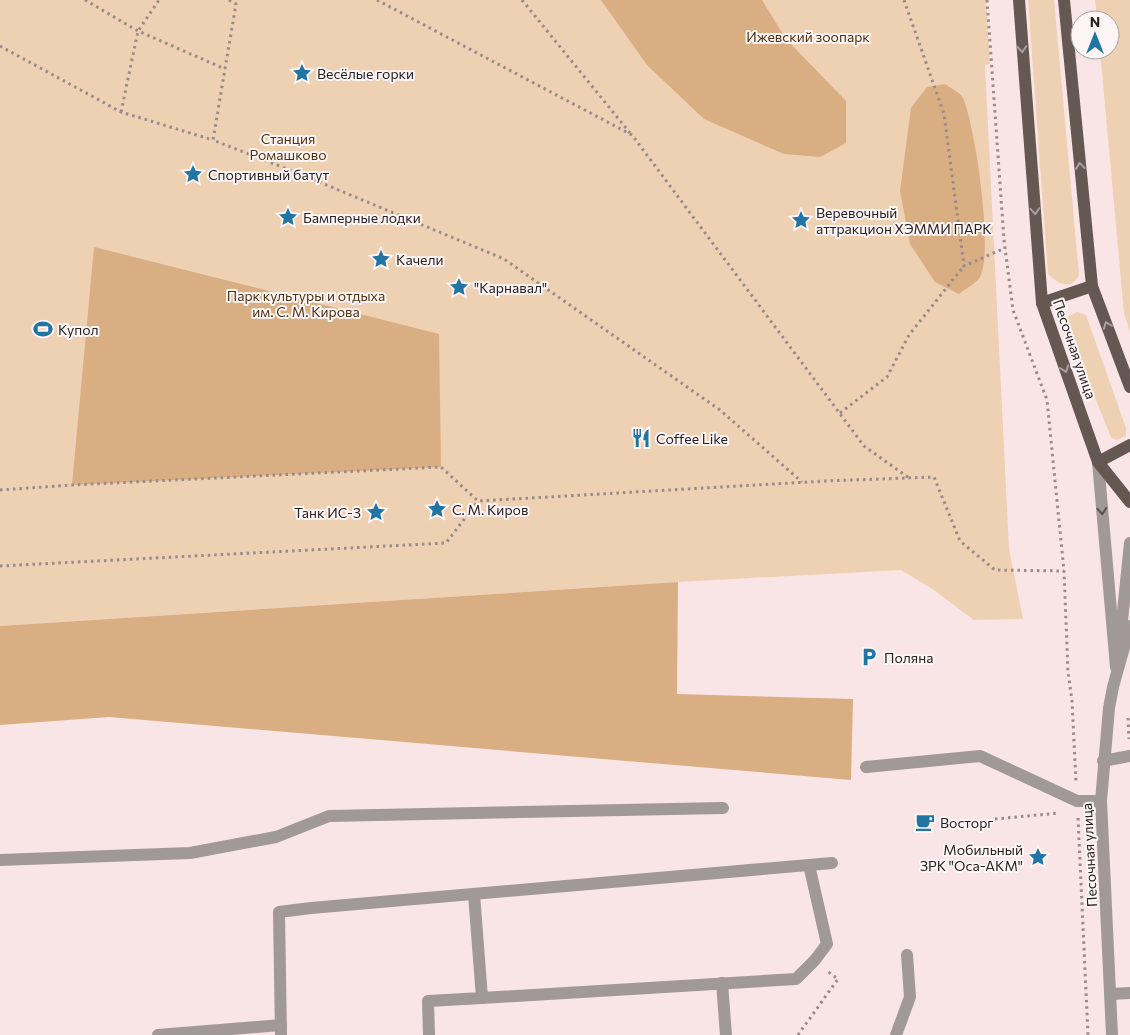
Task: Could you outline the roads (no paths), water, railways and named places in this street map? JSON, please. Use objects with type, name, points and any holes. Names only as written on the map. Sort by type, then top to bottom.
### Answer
[{"type":"main road","name":"Песочная улица","points":[[1019,0],[1042,303],[1098,462]]},
{"type":"main road","points":[[1064,0],[1092,286],[1130,387]]},
{"type":"main road","points":[[1042,303],[1092,286]]},
{"type":"main road","points":[[1130,445],[1098,462],[1130,502]]},
{"type":"street","name":"Песочная улица","points":[[1098,462],[1116,675]]},
{"type":"street","name":"Песочная улица","points":[[1116,675],[1130,542]]},
{"type":"street","name":"Песочная улица","points":[[1112,1035],[1101,801],[1109,708],[1130,626]]},
{"type":"street","name":"Песочная улица","points":[[1116,675],[1130,655]]},
{"type":"street","points":[[866,767],[980,756],[1077,807],[1101,801]]},
{"type":"street","points":[[1104,761],[1130,756]]},
{"type":"street","points":[[0,860],[190,853],[276,836],[329,816],[723,808]]},
{"type":"street","points":[[158,1035],[281,1030],[279,912],[832,863]]},
{"type":"street","points":[[429,1035],[428,1002],[796,979],[815,960],[827,944],[809,865]]},
{"type":"street","points":[[474,894],[482,998]]},
{"type":"street","points":[[896,1035],[910,997],[907,955]]},
{"type":"street","points":[[722,983],[726,1035]]},
{"type":"street","points":[[1111,994],[1130,992]]},
{"type":"place","name":"Весёлые горки","points":[[302,73]]},
{"type":"place","name":"Спортивный батут","points":[[193,174]]},
{"type":"place","name":"Бамперные лодки","points":[[288,217]]},
{"type":"place","name":"Веревочный аттракцион ХЭММИ ПАРК","points":[[801,220]]},
{"type":"place","name":"Качели","points":[[381,259]]},
{"type":"place","name":"\"Карнавал\"","points":[[459,287]]},
{"type":"place","name":"Купол","points":[[43,329]]},
{"type":"place","name":"Coffee Like","points":[[641,438]]},
{"type":"place","name":"С. М. Киров","points":[[437,509]]},
{"type":"place","name":"Танк ИС-3","points":[[376,512]]},
{"type":"place","name":"Поляна","points":[[869,657]]},
{"type":"place","name":"Восторг","points":[[925,822]]},
{"type":"place","name":"Мобильный ЗРК \"Оса-АКМ\"","points":[[1038,857]]},
{"type":"park label","name":"Ижевский зоопарк","points":[[808,36]]},
{"type":"park label","name":"Станция Ромашково","points":[[288,146]]},
{"type":"park label","name":"Парк культуры и отдыха им. С. М. Кирова","points":[[306,304]]}]
